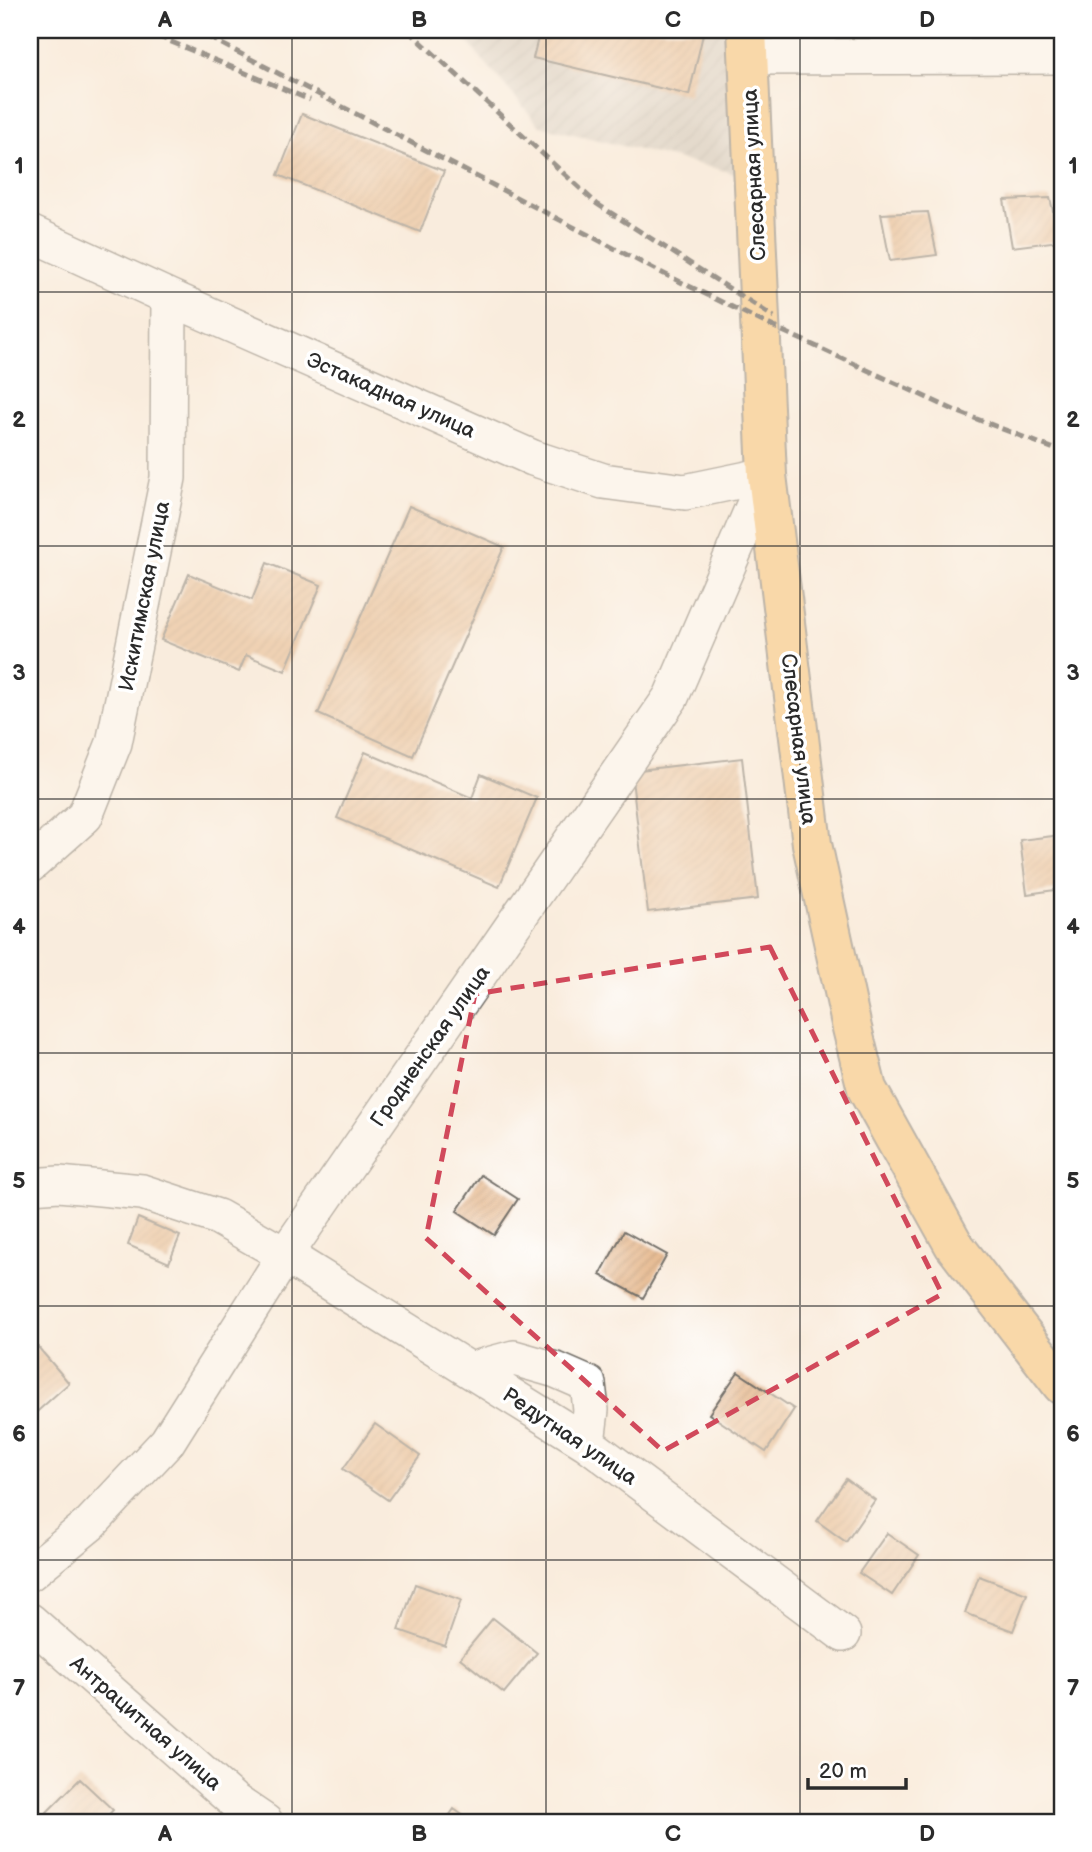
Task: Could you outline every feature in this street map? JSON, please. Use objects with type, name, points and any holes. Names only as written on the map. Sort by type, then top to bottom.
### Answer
[{"type":"main road","name":"Слесарная улица","points":[[748,44],[767,475],[812,844],[867,1089],[954,1245],[1062,1385]]},
{"type":"street","points":[[748,44],[1062,56]]},
{"type":"street","name":"Эстакадная улица","points":[[30,233],[533,458],[603,481],[685,492],[767,475]]},
{"type":"street","name":"Искитимская улица","points":[[30,865],[85,816],[114,743],[168,478],[169,297]]},
{"type":"street","name":"Гродненская улица","points":[[30,1573],[90,1524],[167,1443],[285,1255],[671,697],[767,475]]},
{"type":"street","name":"Редутная улица","points":[[30,1186],[59,1184],[142,1192],[218,1217],[285,1255],[587,1443],[843,1634]]},
{"type":"street","points":[[470,1370],[514,1358],[556,1370],[589,1384],[591,1410],[587,1443]]},
{"type":"street","name":"Антрацитная улица","points":[[30,1621],[234,1801],[265,1822]]},
{"type":"highlighted area","points":[[770,947],[942,1294],[663,1451],[426,1238],[475,994]]},
{"type":"shaded area","points":[[457,30],[737,30],[746,178],[540,126]]},
{"type":"building","points":[[540,30],[704,30],[689,95],[533,58]]},
{"type":"building","points":[[928,30],[977,30],[979,39],[931,45]]},
{"type":"building","points":[[302,114],[444,171],[420,232],[278,175]]},
{"type":"building","points":[[1050,198],[1060,241],[1012,247],[1004,200]]},
{"type":"building","points":[[928,212],[937,255],[890,261],[881,214]]},
{"type":"building","points":[[409,506],[504,547],[413,756],[318,714]]},
{"type":"building","points":[[267,563],[321,585],[285,671],[246,655],[239,672],[161,640],[189,574],[252,600]]},
{"type":"building","points":[[365,752],[472,798],[481,774],[537,798],[499,887],[337,818]]},
{"type":"building","points":[[742,758],[758,899],[648,912],[631,771]]},
{"type":"building","points":[[1062,835],[1062,889],[1027,894],[1020,840]]},
{"type":"building","points":[[481,1175],[518,1199],[494,1235],[457,1211]]},
{"type":"building","points":[[138,1218],[180,1236],[169,1263],[128,1245]]},
{"type":"building","points":[[624,1231],[667,1255],[643,1298],[600,1275]]},
{"type":"building","points":[[38,1347],[69,1383],[30,1418],[30,1354]]},
{"type":"building","points":[[738,1372],[794,1409],[766,1452],[709,1414]]},
{"type":"building","points":[[375,1424],[420,1456],[388,1500],[343,1469]]},
{"type":"building","points":[[846,1479],[875,1500],[846,1542],[817,1521]]},
{"type":"building","points":[[887,1533],[919,1555],[892,1595],[859,1573]]},
{"type":"building","points":[[979,1576],[1027,1594],[1013,1631],[965,1613]]},
{"type":"building","points":[[415,1584],[461,1600],[445,1646],[399,1630]]},
{"type":"building","points":[[493,1618],[537,1653],[504,1693],[460,1658]]},
{"type":"building","points":[[80,1779],[113,1810],[102,1822],[57,1822],[47,1812]]},
{"type":"building","points":[[454,1809],[472,1822],[445,1822]]},
{"type":"railway","points":[[143,30],[310,100]]},
{"type":"railway","points":[[195,30],[656,270],[956,411],[1062,452]]},
{"type":"railway","points":[[408,30],[597,204],[774,317]]}]
